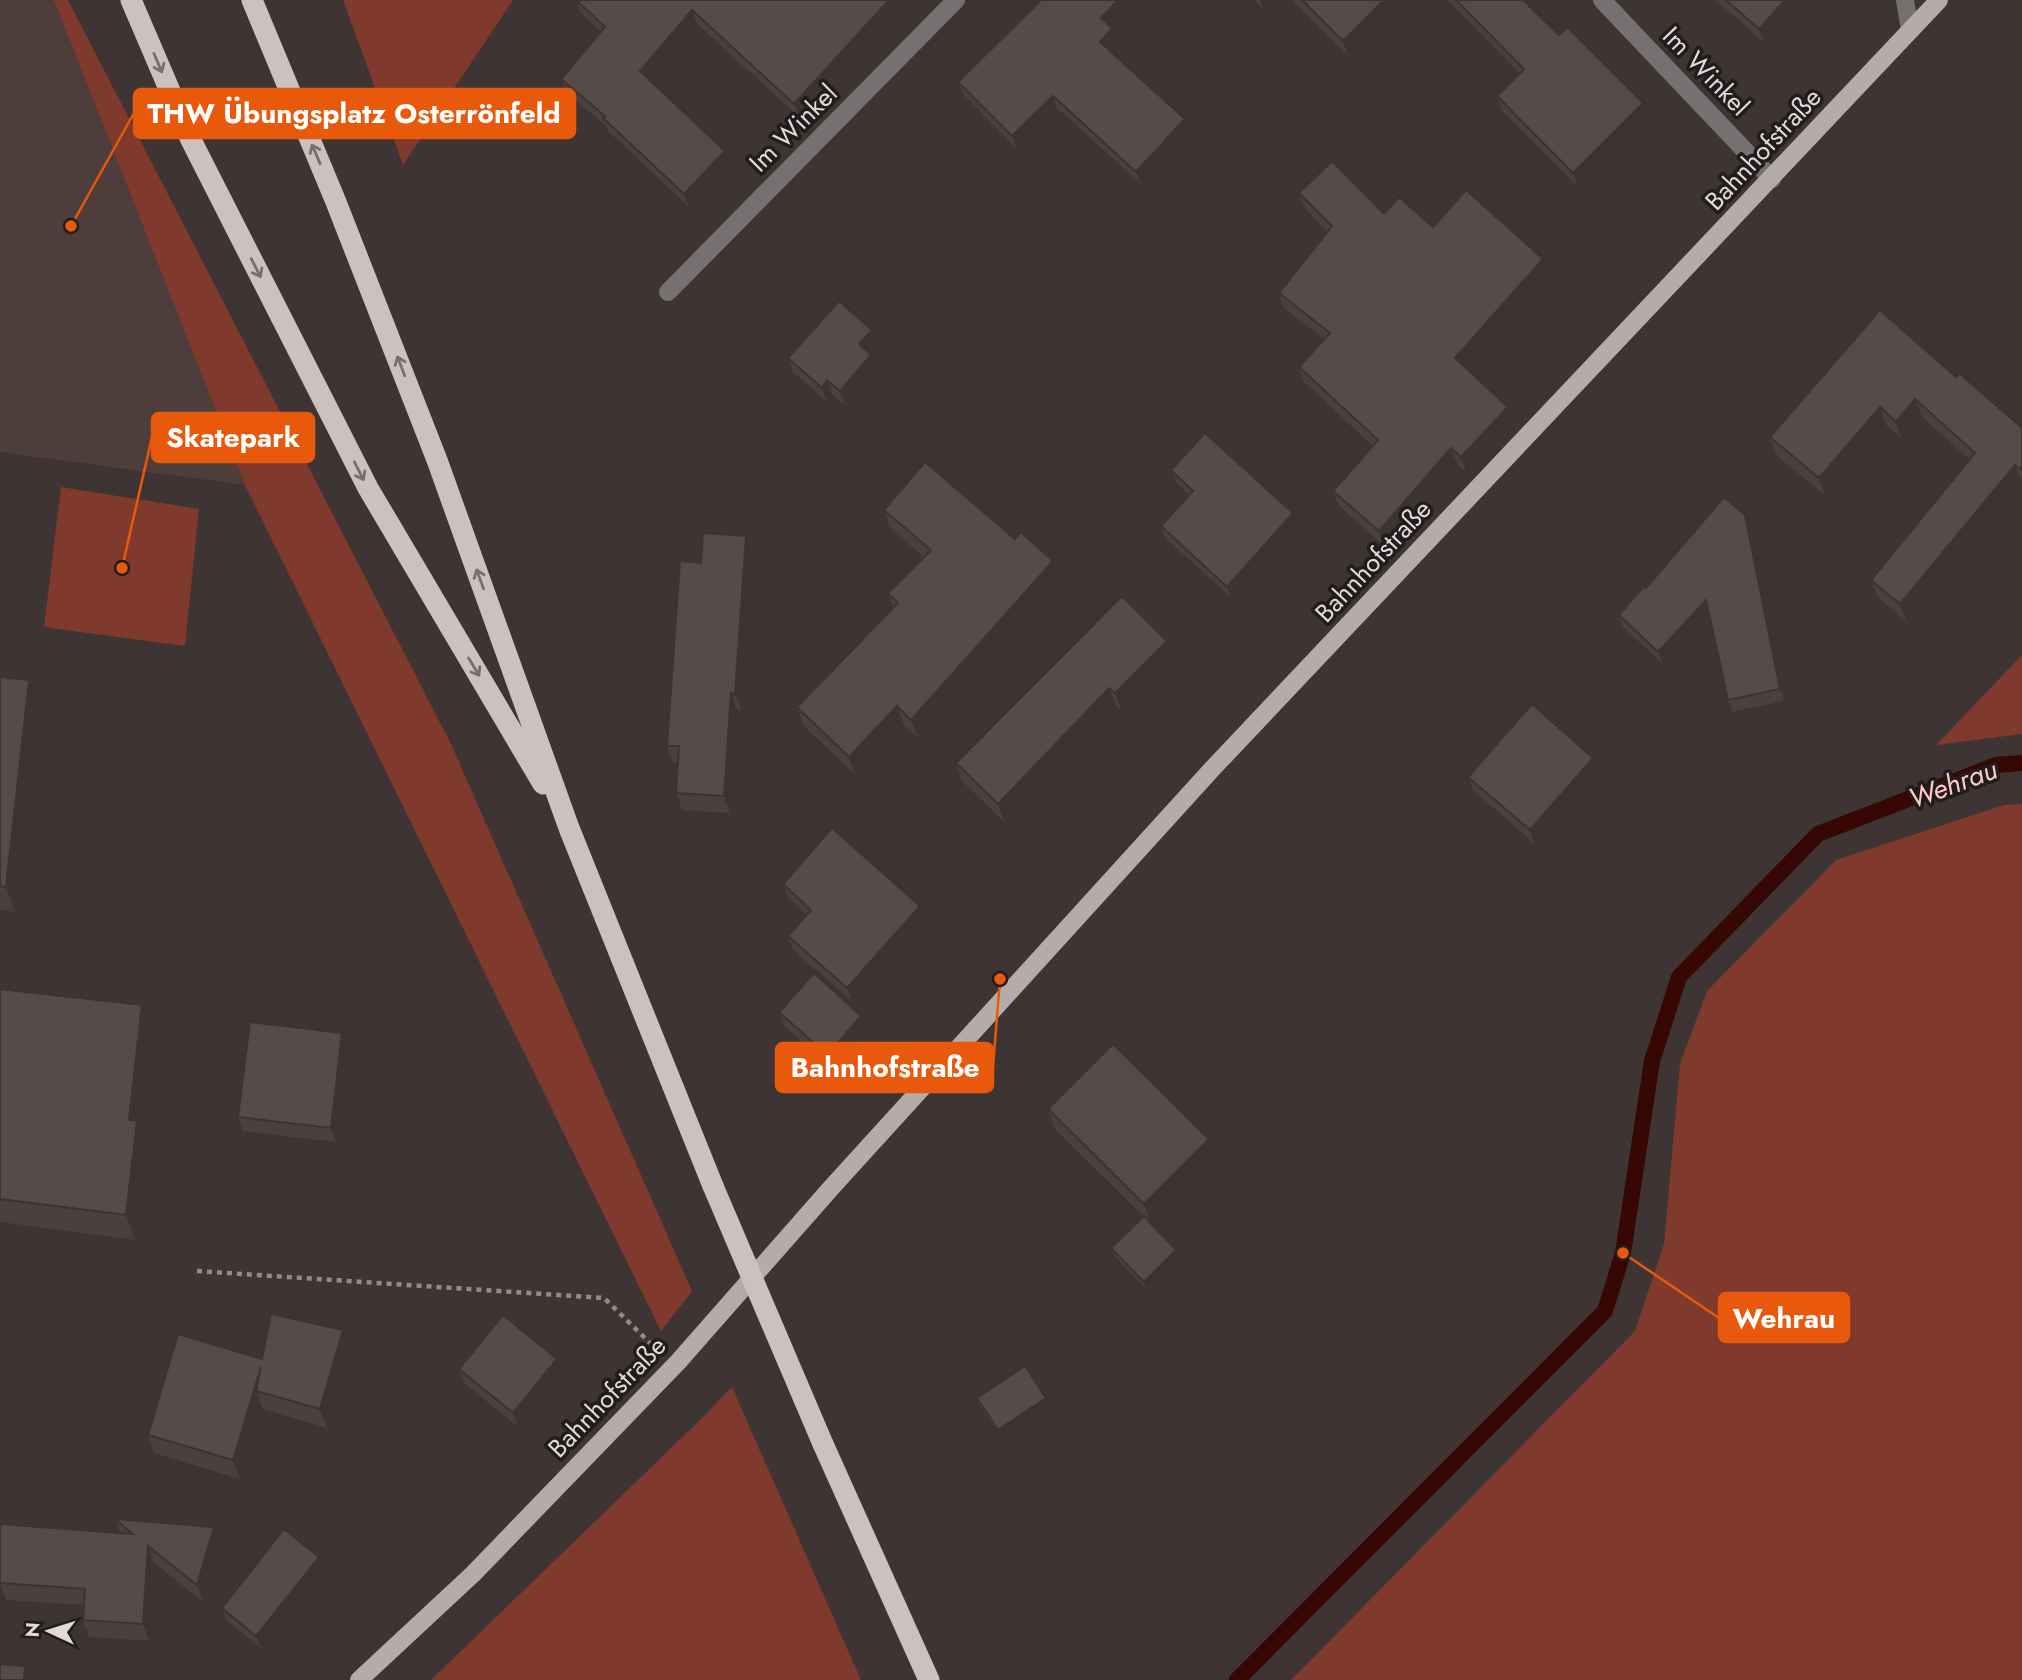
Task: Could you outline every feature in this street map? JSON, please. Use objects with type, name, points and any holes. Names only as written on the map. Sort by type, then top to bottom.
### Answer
[{"type":"highway","points":[[131,0],[191,140],[368,488],[569,828]]},
{"type":"highway","points":[[252,0],[336,202],[438,460],[569,828],[713,1186],[823,1444],[929,1680]]},
{"type":"main road","name":"Bahnhofstraße","points":[[359,1680],[473,1574],[678,1362],[840,1178],[1213,768],[1940,0]]},
{"type":"street","name":"Im Winkel","points":[[668,292],[956,0]]},
{"type":"street","name":"Im Winkel","points":[[1602,0],[1772,179]]},
{"type":"street","points":[[1905,0],[1910,30]]},
{"type":"path","points":[[197,1271],[604,1298],[666,1359],[678,1362]]},
{"type":"shaded area","points":[[0,0],[54,0],[245,485],[0,452]]},
{"type":"shaded area","points":[[54,0],[68,0],[451,744],[692,1291],[661,1331],[245,485]]},
{"type":"shaded area","points":[[343,0],[513,0],[403,165]]},
{"type":"shaded area","points":[[61,487],[199,509],[185,646],[44,627]]},
{"type":"shaded area","points":[[2022,655],[2022,734],[1936,745]]},
{"type":"shaded area","points":[[2022,804],[2022,1680],[1291,1680],[1635,1331],[1664,1244],[1680,1064],[1707,991],[1836,860],[2004,805]]},
{"type":"shaded area","points":[[732,1387],[861,1680],[431,1680],[700,1420]]},
{"type":"building","points":[[576,0],[889,0],[794,104],[692,10],[640,71],[725,151],[684,194],[603,118],[605,116],[561,79],[605,27]]},
{"type":"building","points":[[1041,0],[1118,0],[1101,18],[1112,28],[1100,42],[1185,119],[1136,172],[1053,96],[1012,136],[958,82]]},
{"type":"building","points":[[1302,0],[1384,0],[1343,41]]},
{"type":"building","points":[[1456,0],[1523,0],[1559,35],[1567,27],[1643,103],[1573,173],[1497,96],[1524,69]]},
{"type":"building","points":[[1726,0],[1785,0],[1759,29]]},
{"type":"building","points":[[1332,161],[1384,214],[1399,197],[1433,227],[1466,190],[1543,259],[1455,358],[1508,407],[1461,457],[1451,448],[1379,531],[1333,491],[1378,440],[1299,367],[1330,333],[1279,293],[1332,226],[1299,193]]},
{"type":"building","points":[[839,301],[872,330],[859,344],[871,355],[840,391],[827,380],[822,388],[788,358]]},
{"type":"building","points":[[1880,310],[1956,377],[1959,373],[2022,428],[2022,470],[2015,465],[1900,604],[1871,580],[1975,453],[1915,399],[1896,422],[1880,407],[1819,478],[1770,437]]},
{"type":"building","points":[[1205,433],[1293,513],[1227,587],[1161,526],[1193,491],[1171,470]]},
{"type":"building","points":[[925,462],[1015,539],[1021,532],[1053,561],[911,720],[897,706],[849,757],[797,707],[898,603],[888,593],[931,550],[884,510]]},
{"type":"building","points":[[1724,497],[1745,515],[1780,689],[1728,700],[1706,600],[1658,652],[1619,615],[1644,586],[1646,588]]},
{"type":"building","points":[[703,533],[746,536],[735,694],[731,693],[724,796],[676,793],[679,746],[667,746],[680,561],[701,563]]},
{"type":"building","points":[[1122,596],[1167,641],[1115,693],[1109,688],[998,804],[956,763]]},
{"type":"building","points":[[0,677],[29,680],[6,887],[0,886]]},
{"type":"building","points":[[1532,704],[1593,758],[1530,830],[1468,777]]},
{"type":"building","points":[[832,828],[920,906],[847,988],[788,936],[811,910],[783,884]]},
{"type":"building","points":[[814,973],[861,1016],[827,1055],[779,1012]]},
{"type":"building","points":[[0,989],[142,1005],[129,1120],[137,1121],[126,1215],[0,1199]]},
{"type":"building","points":[[250,1022],[342,1033],[331,1128],[238,1117]]},
{"type":"building","points":[[1113,1044],[1209,1139],[1144,1204],[1048,1109]]},
{"type":"building","points":[[1144,1216],[1176,1250],[1144,1282],[1111,1248]]},
{"type":"building","points":[[271,1314],[343,1330],[320,1409],[256,1391],[261,1367],[233,1460],[148,1435],[178,1334],[262,1359]]},
{"type":"building","points":[[503,1315],[557,1359],[513,1413],[459,1369]]},
{"type":"building","points":[[1025,1366],[1046,1398],[998,1430],[977,1398]]},
{"type":"building","points":[[115,1519],[214,1527],[197,1585],[148,1546],[143,1624],[83,1620],[85,1589],[0,1583],[0,1524],[133,1534]]},
{"type":"building","points":[[284,1529],[319,1557],[256,1636],[222,1608]]},
{"type":"building","points":[[0,1664],[25,1666],[24,1680],[0,1680]]},
{"type":"waterway","name":"Wehrau","points":[[1237,1680],[1605,1311],[1623,1253],[1652,1061],[1679,977],[1818,834],[1996,765],[2022,763]]},
{"type":"place","name":"THW Übungsplatz Osterrönfeld","points":[[71,226]]},
{"type":"place","name":"Skatepark","points":[[122,568]]},
{"type":"place","name":"Bahnhofstraße","points":[[1000,979]]},
{"type":"place","name":"Wehrau","points":[[1623,1253]]}]
